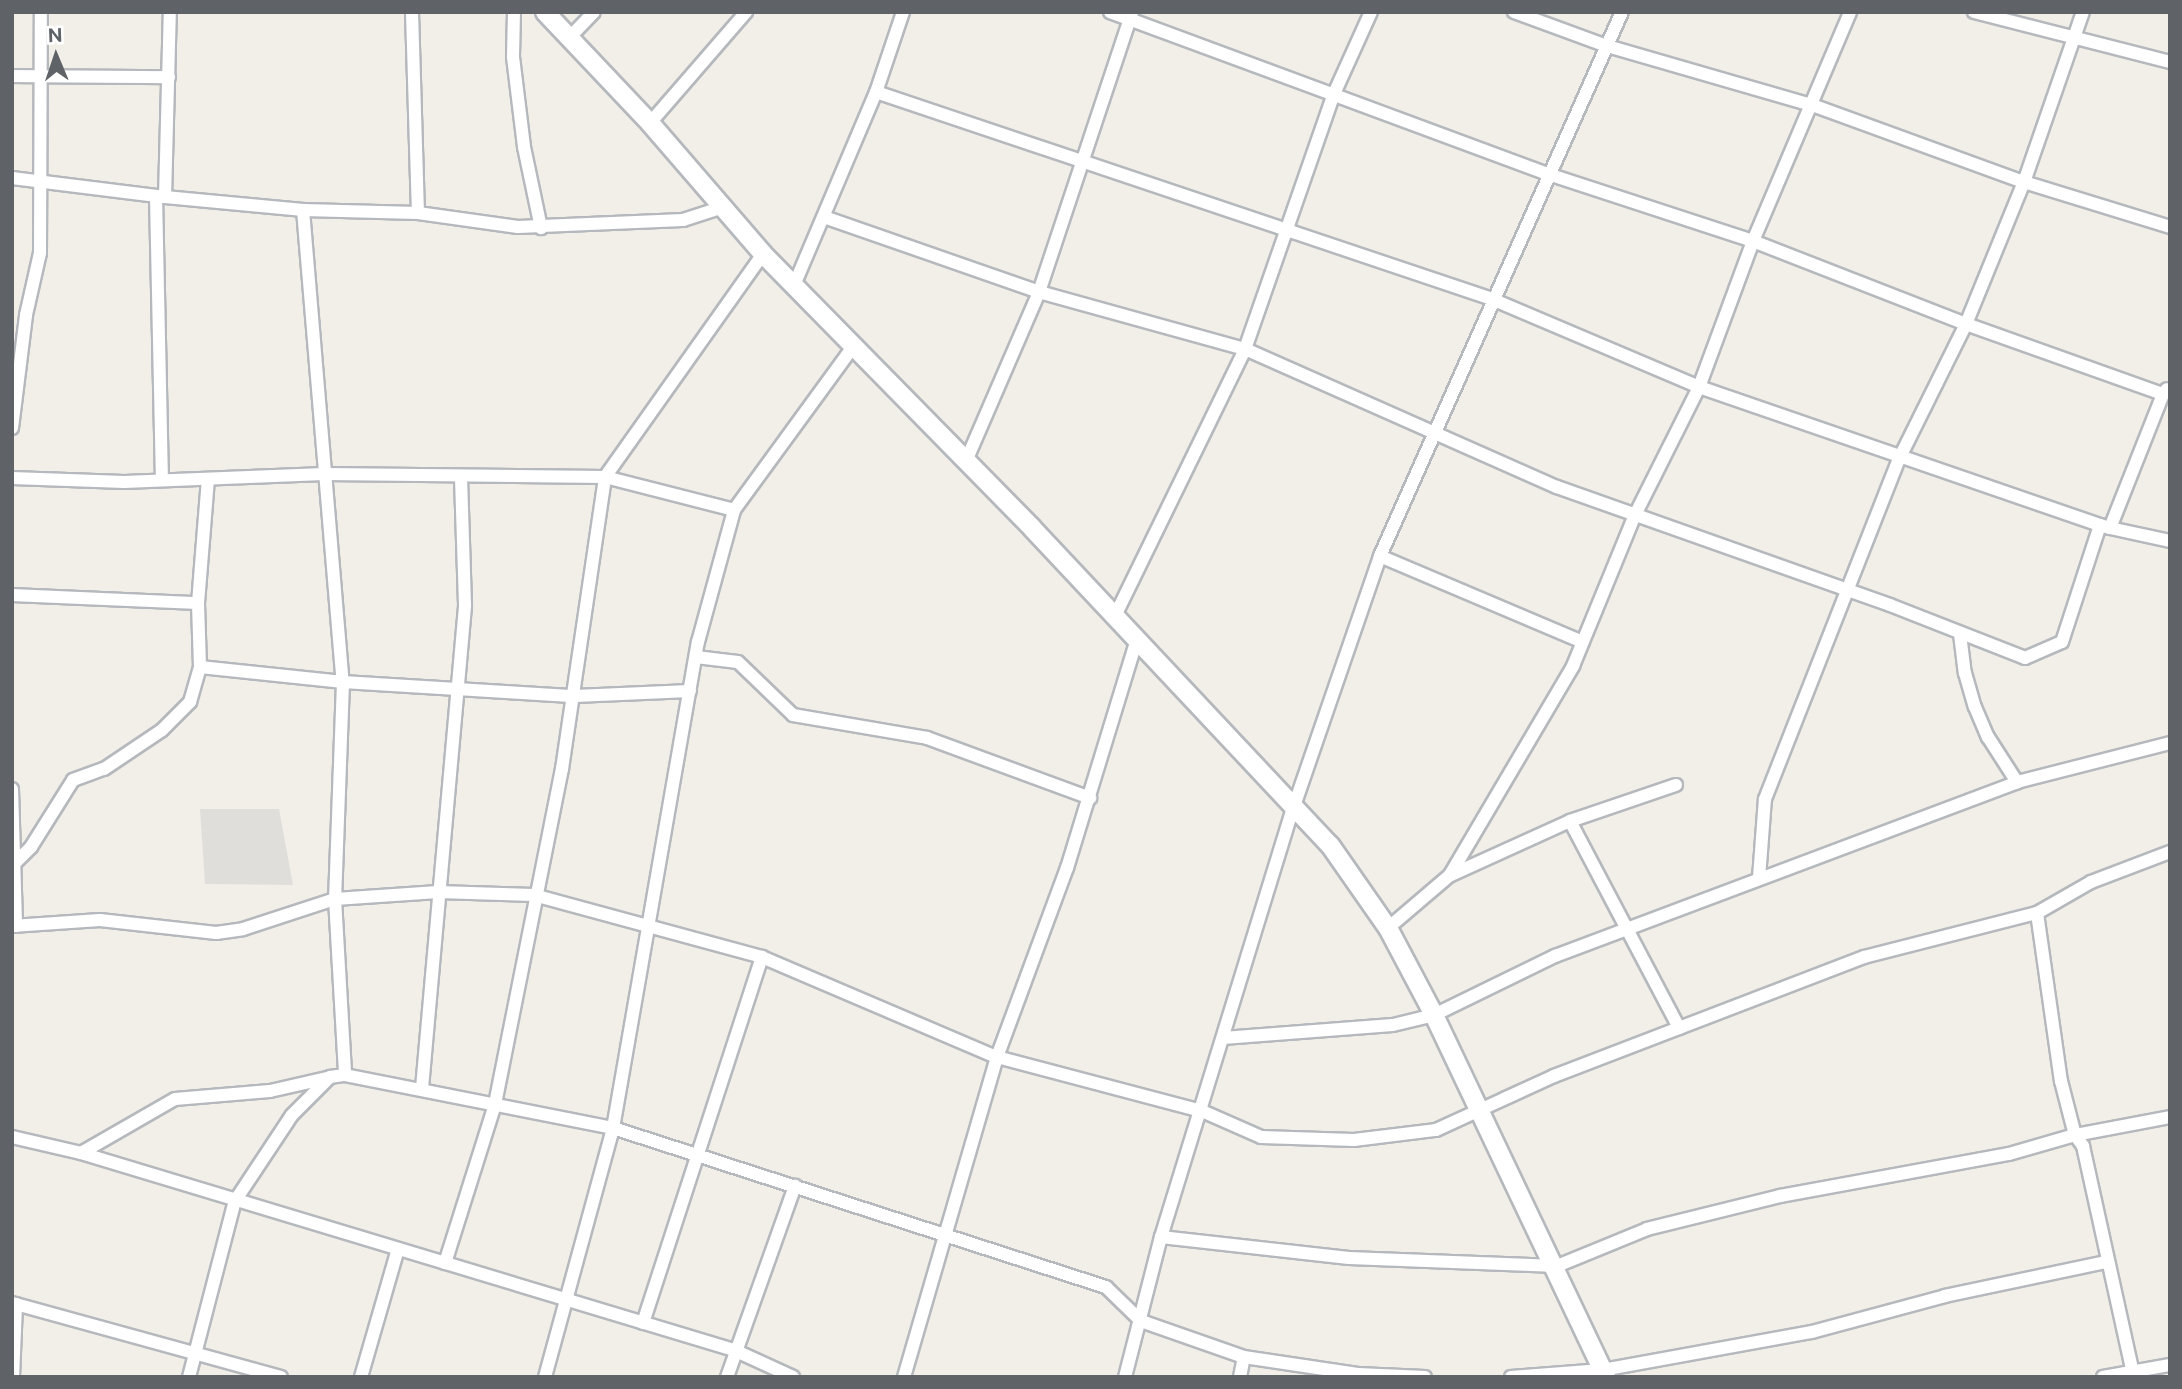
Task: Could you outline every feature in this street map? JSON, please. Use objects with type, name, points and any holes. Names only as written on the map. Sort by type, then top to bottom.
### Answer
[{"type":"street","points":[[12,428],[26,315],[40,253],[39,179],[43,77],[41,12]]},
{"type":"street","points":[[162,480],[161,197],[169,77],[170,12]]},
{"type":"street","points":[[412,12],[418,213]]},
{"type":"street","points":[[514,12],[513,57],[524,147],[541,228]]},
{"type":"street","points":[[545,12],[650,123],[720,208],[763,254],[855,344],[1115,615],[1293,809],[1330,845],[1388,928],[1434,1015],[1557,1266],[1604,1373]]},
{"type":"street","points":[[568,39],[594,12]]},
{"type":"street","points":[[650,123],[746,12]]},
{"type":"street","points":[[795,283],[876,92],[903,12]]},
{"type":"street","points":[[824,217],[1039,292],[1245,349],[1633,517],[1848,590],[2025,658],[2062,642],[2105,527],[2168,390],[1966,324],[1753,241],[1548,174],[1333,96],[1131,15],[1110,12]]},
{"type":"street","points":[[1115,615],[1245,349],[1289,230],[1333,96],[1371,12]]},
{"type":"street","points":[[1514,12],[1608,46],[1812,105],[2024,182],[2170,227]]},
{"type":"street","points":[[1125,1377],[1161,1237],[1293,809],[1380,556],[1433,431],[1622,12]]},
{"type":"street","points":[[1450,875],[1583,642],[1633,517],[1699,387],[1753,241],[1850,12]]},
{"type":"street","points":[[1974,12],[2072,40],[2170,62]]},
{"type":"street","points":[[1759,878],[1765,799],[1899,459],[1966,324],[2024,182],[2083,12]]},
{"type":"street","points":[[966,461],[1039,292],[1131,15]]},
{"type":"street","points":[[12,76],[169,77]]},
{"type":"street","points":[[876,92],[1492,299],[1699,387],[1899,459],[2105,527],[2170,541]]},
{"type":"street","points":[[12,178],[39,179],[161,197],[303,210],[418,213],[541,228],[683,220],[720,208]]},
{"type":"street","points":[[303,210],[315,313],[324,474],[343,682],[335,899],[345,1074]]},
{"type":"street","points":[[445,1263],[495,1104],[575,696],[606,477],[763,254]]},
{"type":"street","points":[[545,1377],[568,1301],[613,1128],[696,657],[734,510],[855,344]]},
{"type":"street","points":[[12,478],[162,480],[324,474],[606,477],[734,510]]},
{"type":"street","points":[[422,1088],[465,605],[461,477]]},
{"type":"street","points":[[16,862],[41,833],[74,780],[104,769],[162,730],[190,702],[200,667],[198,604],[208,479]]},
{"type":"street","points":[[1380,556],[1583,642]]},
{"type":"street","points":[[12,595],[198,604]]},
{"type":"street","points":[[1960,634],[1965,673],[1975,706],[2017,782]]},
{"type":"street","points":[[904,1377],[997,1057],[1090,798],[1137,639]]},
{"type":"street","points":[[696,657],[738,662],[793,715],[927,737],[1090,798]]},
{"type":"street","points":[[200,667],[343,682],[575,696],[690,691]]},
{"type":"street","points":[[1223,1038],[1393,1025],[1434,1015],[1555,956],[2017,782],[2170,743]]},
{"type":"street","points":[[1388,928],[1450,875],[1570,821],[1676,785]]},
{"type":"street","points":[[12,789],[16,862],[14,926],[100,920],[216,933],[243,929],[335,899],[438,892],[534,895],[762,957],[997,1057],[1202,1111],[1261,1137],[1354,1140],[1436,1130],[1554,1076],[1864,957],[2037,912],[2091,882],[2170,852]]},
{"type":"street","points":[[1570,821],[1678,1028]]},
{"type":"street","points":[[2037,912],[2061,1081],[2075,1135],[2083,1146],[2106,1262],[2134,1374]]},
{"type":"street","points":[[643,1323],[700,1156],[762,957]]},
{"type":"street","points":[[82,1153],[175,1099],[270,1091],[345,1074],[613,1128],[1106,1287],[1141,1321],[1244,1357],[1358,1374],[1425,1377]]},
{"type":"street","points":[[190,1377],[235,1201],[292,1115],[330,1077]]},
{"type":"street","points":[[1161,1237],[1349,1258],[1557,1266],[1660,1226],[1780,1196],[2009,1154],[2075,1135],[2170,1117]]},
{"type":"street","points":[[12,1137],[82,1153],[734,1350],[793,1377]]},
{"type":"street","points":[[727,1377],[734,1350],[795,1186]]},
{"type":"street","points":[[361,1377],[398,1249]]},
{"type":"street","points":[[1511,1377],[1604,1373],[1812,1332],[1945,1296],[2106,1262]]},
{"type":"street","points":[[13,1377],[14,1303],[197,1350],[281,1377]]},
{"type":"street","points":[[1240,1377],[1244,1357]]},
{"type":"street","points":[[2103,1377],[2134,1374],[2170,1364]]},
{"type":"shaded area","points":[[200,809],[279,809],[293,885],[205,884]]}]
